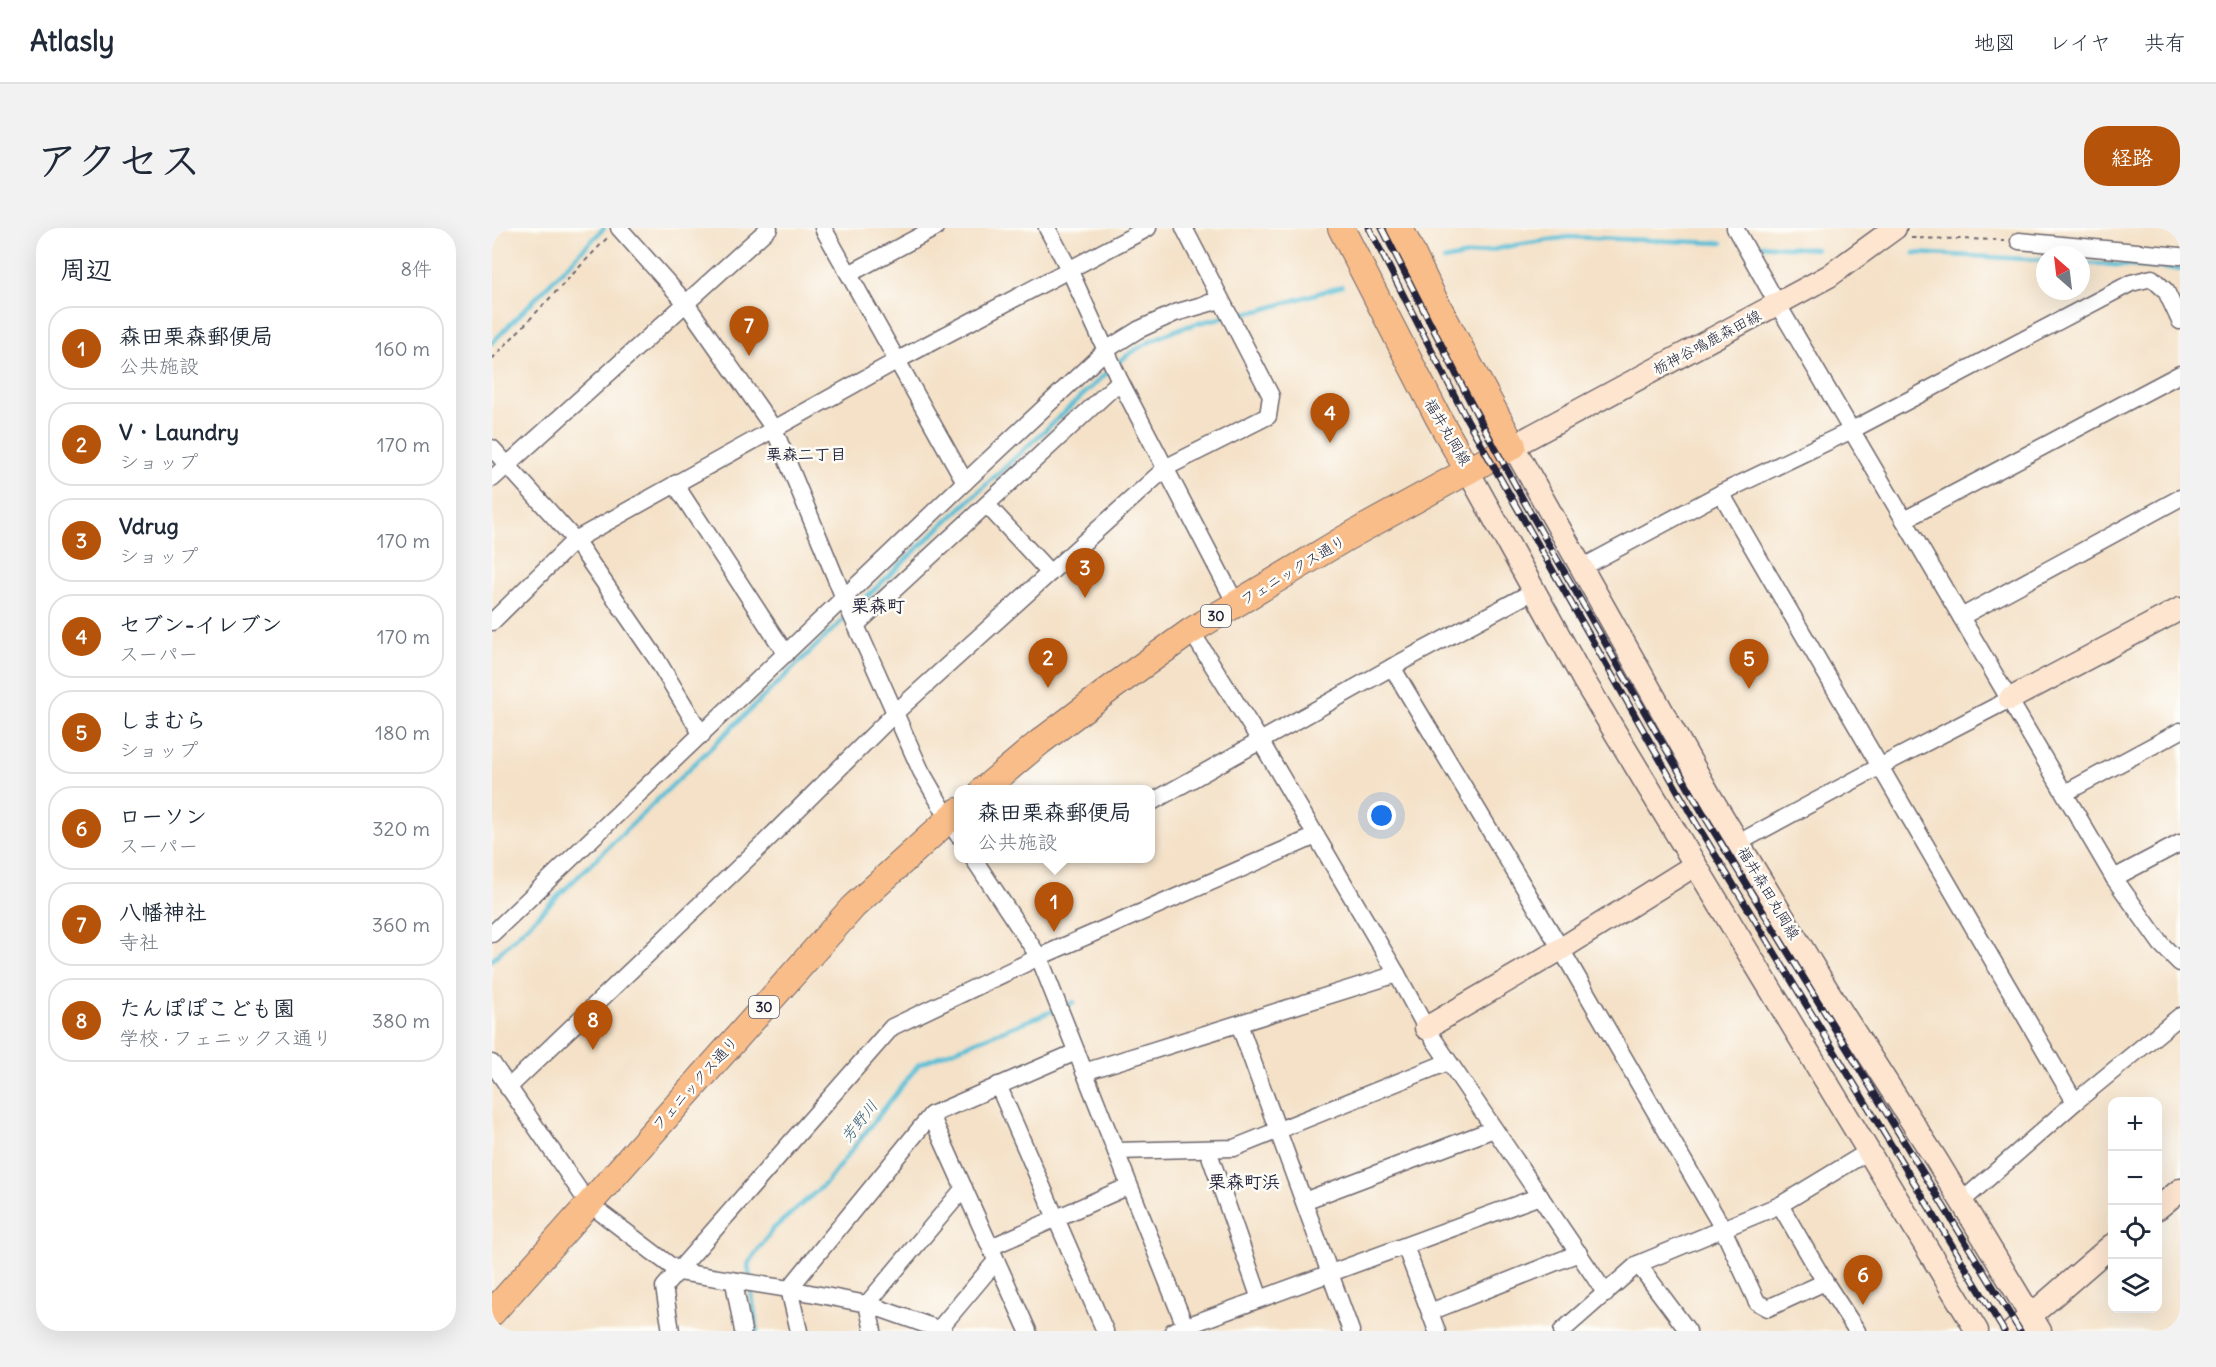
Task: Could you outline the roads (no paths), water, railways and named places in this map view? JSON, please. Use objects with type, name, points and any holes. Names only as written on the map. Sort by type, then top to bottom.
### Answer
[{"type":"main road","name":"福井丸岡線","points":[[1341,228],[1433,409],[1468,471],[1513,446]]},
{"type":"main road","points":[[1400,228],[1435,301],[1513,446]]},
{"type":"main road","name":"栃神谷鳴鹿森田線","points":[[1513,446],[1778,305],[1829,276],[1890,233]]},
{"type":"main road","name":"福井森田丸岡線","points":[[1513,446],[1738,843],[1828,991],[1937,1161],[2035,1323]]},
{"type":"main road","points":[[1468,471],[1583,679],[1977,1331]]},
{"type":"main road","name":"フェニックス通り","points":[[988,785],[1059,728],[1191,631],[1344,539],[1468,471]]},
{"type":"main road","points":[[2010,699],[2180,609]]},
{"type":"main road","name":"フェニックス通り","points":[[495,1302],[588,1203],[853,908],[954,822]]},
{"type":"main road","points":[[1426,1028],[1561,949],[1695,865]]},
{"type":"main road","points":[[2161,1205],[2180,1190]]},
{"type":"main road","points":[[2013,1331],[2035,1323],[2108,1249]]},
{"type":"street","points":[[492,479],[769,228]]},
{"type":"street","points":[[823,228],[965,482]]},
{"type":"street","points":[[849,274],[935,228]]},
{"type":"street","points":[[1047,228],[1069,269],[1120,381],[1167,467],[1236,604]]},
{"type":"street","points":[[492,622],[574,540],[898,360],[1148,228]]},
{"type":"street","points":[[508,1088],[760,847],[896,712],[1167,467],[1268,416],[1271,396],[1184,228]]},
{"type":"street","points":[[1734,228],[2114,878],[2161,944],[2180,963]]},
{"type":"street","points":[[613,232],[686,302],[774,429],[856,626],[921,771],[954,822]]},
{"type":"street","points":[[2019,240],[2180,256]]},
{"type":"street","points":[[1581,568],[1721,493],[1852,430],[2131,283],[2152,278],[2166,291],[2180,321]]},
{"type":"street","points":[[492,934],[1106,350],[1138,330],[1175,313],[1220,300]]},
{"type":"street","points":[[1904,520],[2180,374]]},
{"type":"street","points":[[856,626],[1120,381]]},
{"type":"street","points":[[492,448],[574,540],[656,658],[702,735]]},
{"type":"street","points":[[675,484],[786,654]]},
{"type":"street","points":[[1721,493],[2075,1102]]},
{"type":"street","points":[[1961,617],[2180,498]]},
{"type":"street","points":[[987,505],[1050,573]]},
{"type":"street","points":[[1155,800],[1534,591]]},
{"type":"street","points":[[1191,631],[1261,742],[1397,974],[1426,1028],[1606,1294]]},
{"type":"street","points":[[1392,668],[1561,949],[1722,1227],[1757,1302],[1768,1308],[1825,1282]]},
{"type":"street","points":[[1738,843],[2010,699]]},
{"type":"street","points":[[2065,793],[2180,731]]},
{"type":"street","points":[[671,1331],[664,1287],[892,1027],[1039,957],[1316,836]]},
{"type":"street","points":[[2114,878],[2180,843]]},
{"type":"street","points":[[976,863],[1039,957],[1116,1151],[1182,1329],[1539,1196]]},
{"type":"street","points":[[1084,1072],[1397,974]]},
{"type":"street","points":[[1961,1202],[2075,1102],[2180,1016]]},
{"type":"street","points":[[1239,1024],[1351,1331]]},
{"type":"street","points":[[789,1289],[931,1115],[1076,1052]]},
{"type":"street","points":[[1116,1151],[1234,1148],[1448,1062]]},
{"type":"street","points":[[492,1063],[588,1203],[679,1272],[867,1304],[941,1330],[993,1254],[1055,1218],[1129,1186]]},
{"type":"street","points":[[998,1085],[1105,1331]]},
{"type":"street","points":[[931,1115],[1028,1331]]},
{"type":"street","points":[[1304,1201],[1494,1129]]},
{"type":"street","points":[[1208,1150],[1260,1299]]},
{"type":"street","points":[[1562,1331],[1638,1264],[1722,1227],[1780,1205],[1869,1151]]},
{"type":"street","points":[[867,1304],[964,1188]]},
{"type":"street","points":[[1780,1205],[1857,1331]]},
{"type":"street","points":[[1405,1246],[1437,1331]]},
{"type":"street","points":[[1430,1312],[1579,1253]]},
{"type":"street","points":[[1638,1264],[1688,1331]]},
{"type":"street","points":[[734,1282],[743,1331]]},
{"type":"street","points":[[789,1289],[799,1331]]},
{"type":"street","points":[[867,1304],[873,1331]]},
{"type":"waterway","points":[[492,343],[604,228]]},
{"type":"waterway","points":[[1444,260],[1569,237],[1722,243]]},
{"type":"waterway","points":[[1759,245],[1816,249]]},
{"type":"waterway","points":[[1914,253],[2036,260]]},
{"type":"waterway","points":[[2090,264],[2180,269]]},
{"type":"waterway","points":[[1235,315],[1262,310],[1342,286]]},
{"type":"waterway","points":[[1117,363],[1142,346],[1169,333],[1197,323],[1226,317]]},
{"type":"waterway","points":[[854,609],[1111,369]]},
{"type":"waterway","points":[[492,960],[848,615]]},
{"type":"waterway","name":"芳野川","points":[[1063,1007],[1074,1002]]},
{"type":"waterway","name":"芳野川","points":[[750,1279],[748,1264],[773,1229],[826,1183],[919,1064],[1055,1010]]},
{"type":"waterway","name":"芳野川","points":[[751,1288],[757,1331]]},
{"type":"railway","points":[[1369,228],[1465,416],[1696,823],[2004,1331]]},
{"type":"railway","points":[[1382,228],[1475,411],[1526,505],[1705,817],[2020,1331]]},
{"type":"place","name":"八幡神社","points":[[749,356]]},
{"type":"place","name":"セブン-イレブン","points":[[1330,443]]},
{"type":"place","name":"Vdrug","points":[[1085,598]]},
{"type":"place","name":"V・Laundry","points":[[1048,688]]},
{"type":"place","name":"しまむら","points":[[1749,689]]},
{"type":"place","name":"森田栗森郵便局","points":[[1054,932]]},
{"type":"place","name":"たんぽぽこども園","points":[[593,1050]]},
{"type":"place","name":"ローソン","points":[[1863,1305]]},
{"type":"district","name":"栗森二丁目","points":[[806,454]]},
{"type":"district","name":"栗森町","points":[[878,605]]},
{"type":"district","name":"栗森町浜","points":[[1244,1181]]}]
